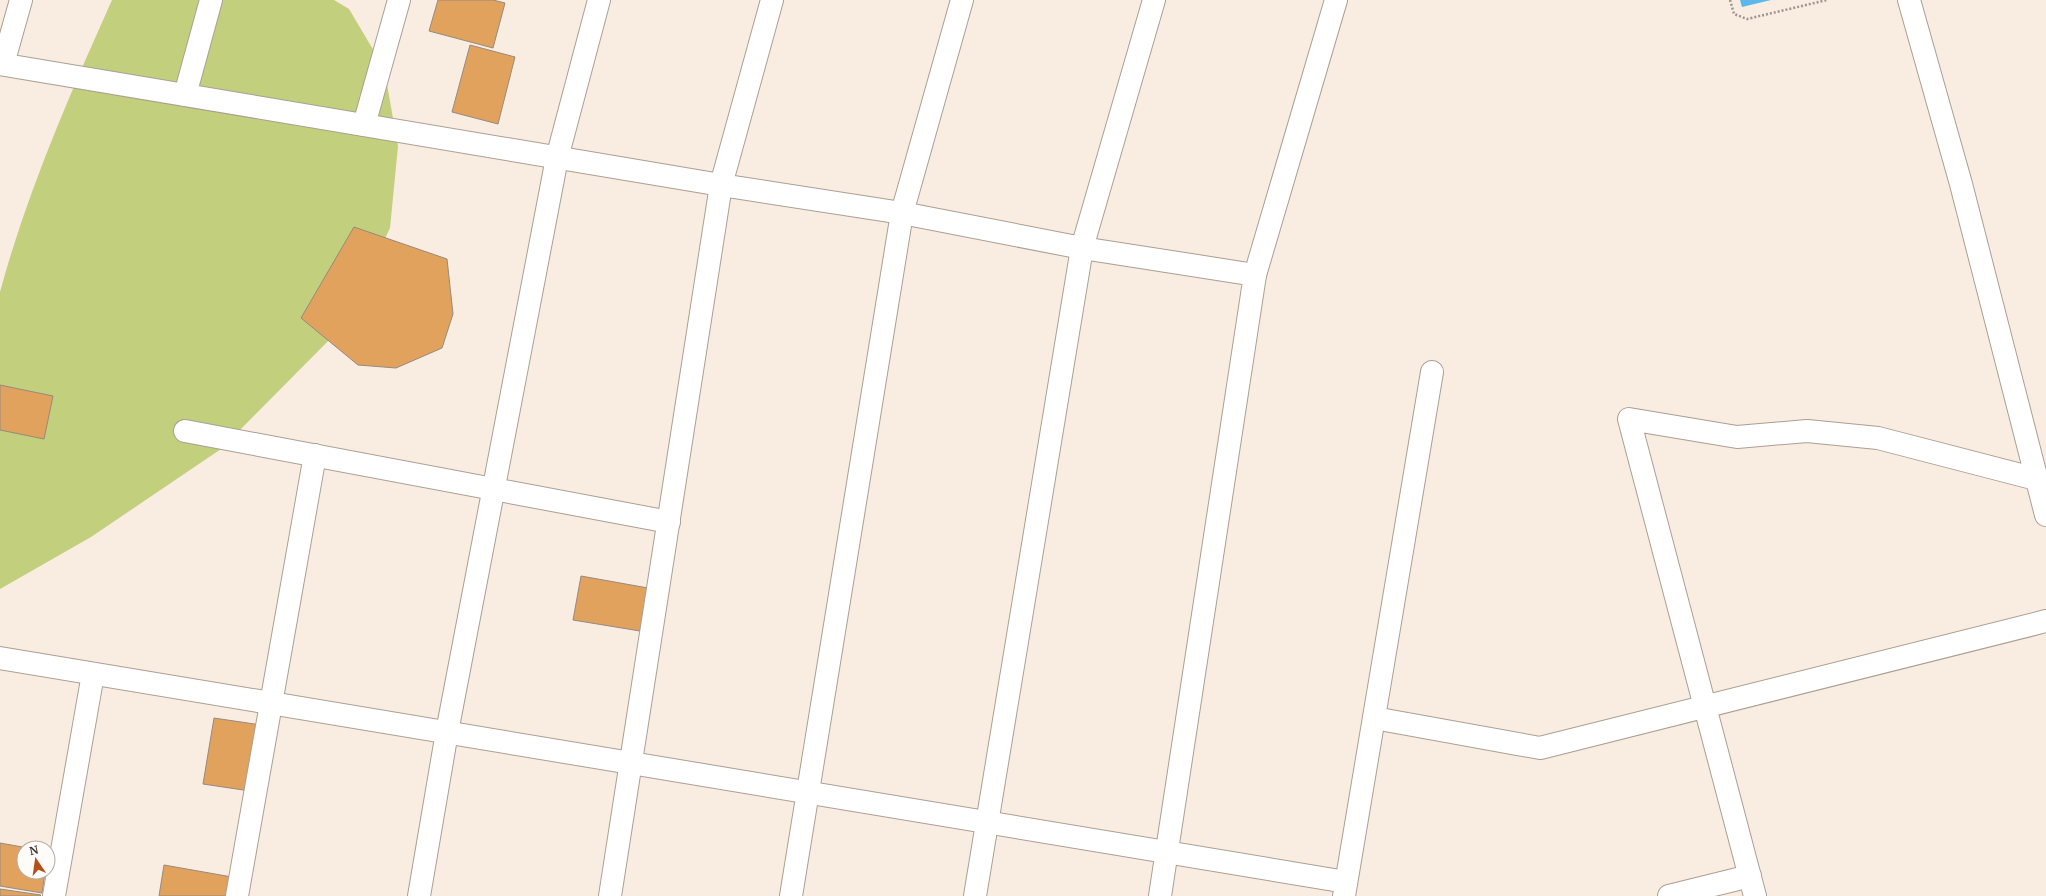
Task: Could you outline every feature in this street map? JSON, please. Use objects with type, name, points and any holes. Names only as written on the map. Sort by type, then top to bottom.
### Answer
[{"type":"street","points":[[21,0],[2,64],[721,185],[902,212],[1082,248],[1255,276]]},
{"type":"street","points":[[185,95],[211,0]]},
{"type":"street","points":[[364,125],[399,0]]},
{"type":"street","points":[[419,896],[447,732],[557,158],[599,0]]},
{"type":"street","points":[[610,896],[721,185],[772,0]]},
{"type":"street","points":[[791,896],[902,212],[962,0]]},
{"type":"street","points":[[974,896],[1082,248],[1154,0]]},
{"type":"street","points":[[1160,896],[1255,276],[1336,0]]},
{"type":"street","points":[[1909,0],[1961,184],[2046,515]]},
{"type":"street","points":[[0,658],[1167,852],[1345,889],[1432,372]]},
{"type":"street","points":[[1669,896],[1753,886],[1629,419],[1737,437],[1808,431],[1878,438],[2036,479]]},
{"type":"street","points":[[185,431],[668,522]]},
{"type":"street","points":[[237,896],[315,455]]},
{"type":"street","points":[[1374,718],[1540,748],[2046,621]]},
{"type":"street","points":[[54,896],[93,674]]},
{"type":"path","points":[[1730,0],[1734,14],[1747,19],[1827,0]]},
{"type":"green space","points":[[112,0],[334,0],[349,9],[384,68],[398,146],[390,228],[344,325],[221,449],[91,537],[0,589],[0,292],[36,180],[65,107]]},
{"type":"water","points":[[1740,0],[1771,0],[1742,7]]},
{"type":"building","points":[[438,0],[493,0],[505,3],[493,48],[429,31]]},
{"type":"building","points":[[470,45],[515,57],[498,124],[452,112]]},
{"type":"building","points":[[354,227],[447,259],[453,314],[442,348],[396,368],[358,365],[301,318]]},
{"type":"building","points":[[0,385],[53,396],[44,439],[0,430]]},
{"type":"building","points":[[581,576],[648,588],[640,631],[573,620]]},
{"type":"building","points":[[214,718],[261,725],[250,791],[203,784]]},
{"type":"building","points":[[0,843],[16,846],[16,880],[44,880],[42,893],[0,886]]},
{"type":"building","points":[[164,865],[232,877],[228,896],[159,896]]},
{"type":"building","points":[[0,889],[41,895],[0,896]]}]
